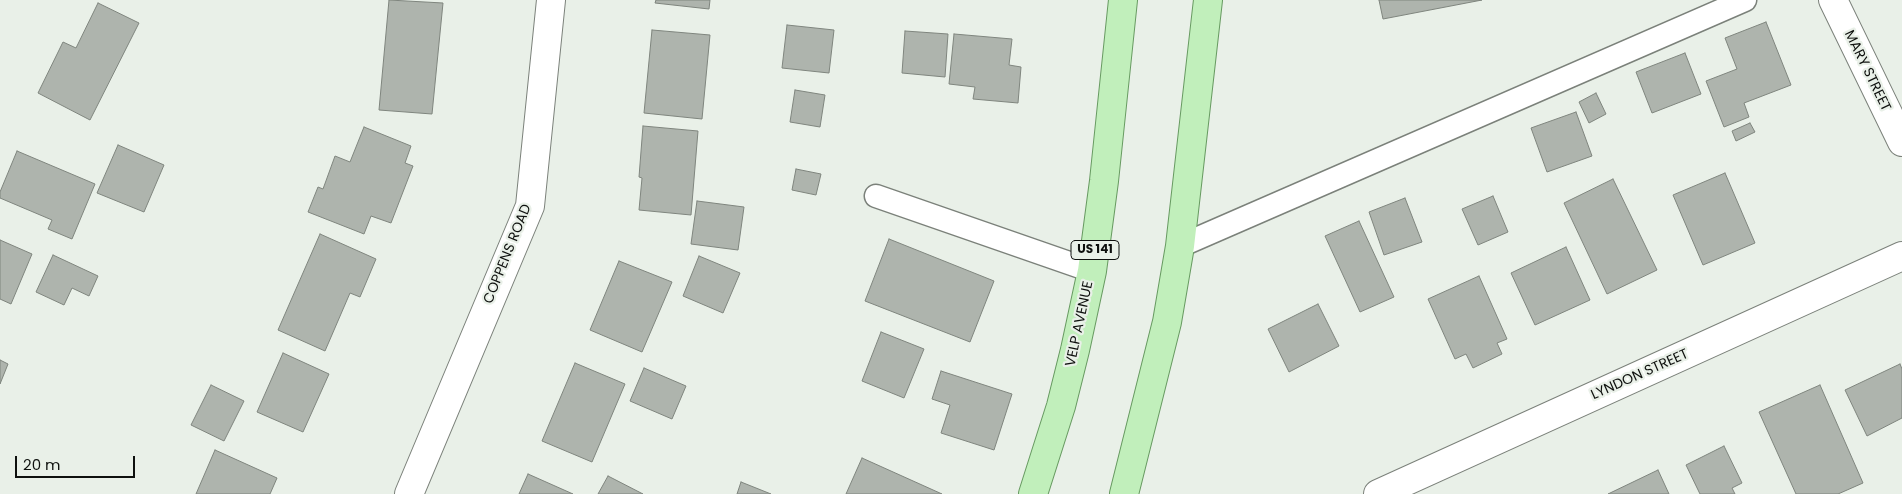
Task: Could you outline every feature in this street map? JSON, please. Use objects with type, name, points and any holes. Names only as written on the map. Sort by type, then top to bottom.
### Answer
[{"type":"main road","name":"VELP AVENUE","points":[[1033,494],[1073,359],[1092,271],[1104,181],[1123,0]]},
{"type":"main road","points":[[1124,494],[1167,322],[1180,246],[1208,0]]},
{"type":"street","name":"COPPENS ROAD","points":[[408,494],[530,206],[551,0]]},
{"type":"street","name":"MARY STREET","points":[[1833,0],[1902,142]]},
{"type":"street","name":"LYNDON STREET","points":[[1378,494],[1902,256]]},
{"type":"lane","points":[[1180,246],[1745,0]]},
{"type":"lane","points":[[876,196],[1092,271]]},
{"type":"building","points":[[389,0],[443,3],[432,114],[379,110]]},
{"type":"building","points":[[656,0],[710,0],[709,9],[655,3]]},
{"type":"building","points":[[1379,0],[1482,0],[1383,19]]},
{"type":"building","points":[[98,3],[139,23],[90,120],[38,93],[63,42],[76,48]]},
{"type":"building","points":[[1766,22],[1791,85],[1744,103],[1749,117],[1724,127],[1706,81],[1737,69],[1725,38]]},
{"type":"building","points":[[787,25],[834,30],[829,73],[782,68]]},
{"type":"building","points":[[652,30],[710,35],[702,119],[644,113]]},
{"type":"building","points":[[905,31],[948,34],[945,77],[902,73]]},
{"type":"building","points":[[954,34],[1012,39],[1009,65],[1021,67],[1018,103],[973,99],[975,87],[949,84]]},
{"type":"building","points":[[1685,53],[1701,94],[1652,113],[1636,72]]},
{"type":"building","points":[[795,90],[825,95],[820,127],[790,122]]},
{"type":"building","points":[[1596,93],[1606,114],[1589,123],[1579,102]]},
{"type":"building","points":[[1576,112],[1592,156],[1547,172],[1531,128]]},
{"type":"building","points":[[1750,123],[1755,132],[1736,141],[1732,131]]},
{"type":"building","points":[[643,126],[698,131],[691,215],[639,210],[642,178],[639,177]]},
{"type":"building","points":[[364,127],[411,146],[405,163],[413,166],[391,223],[371,216],[364,234],[308,212],[318,187],[323,189],[335,156],[350,162]]},
{"type":"building","points":[[118,145],[164,165],[144,212],[97,193]]},
{"type":"building","points":[[17,151],[95,184],[72,239],[48,229],[52,220],[0,198],[0,192]]},
{"type":"building","points":[[796,169],[821,174],[816,195],[792,190]]},
{"type":"building","points":[[1725,173],[1755,243],[1703,265],[1673,195]]},
{"type":"building","points":[[1613,179],[1657,270],[1607,294],[1564,203]]},
{"type":"building","points":[[1493,196],[1508,232],[1478,245],[1462,209]]},
{"type":"building","points":[[1405,198],[1422,242],[1384,255],[1369,212]]},
{"type":"building","points":[[697,201],[744,207],[738,250],[691,244]]},
{"type":"building","points":[[1359,221],[1394,297],[1360,312],[1325,236]]},
{"type":"building","points":[[320,234],[376,259],[360,297],[350,293],[325,351],[278,330]]},
{"type":"building","points":[[889,239],[994,281],[970,342],[865,301]]},
{"type":"building","points":[[0,240],[32,254],[11,304],[0,299]]},
{"type":"building","points":[[1566,247],[1590,300],[1535,325],[1511,273]]},
{"type":"building","points":[[53,255],[98,276],[89,296],[72,288],[64,305],[36,292]]},
{"type":"building","points":[[699,256],[740,273],[723,313],[683,296]]},
{"type":"building","points":[[619,261],[672,282],[642,352],[590,330]]},
{"type":"building","points":[[1479,276],[1507,339],[1497,343],[1502,354],[1473,368],[1466,354],[1455,359],[1428,299]]},
{"type":"building","points":[[1318,304],[1339,346],[1289,372],[1268,329]]},
{"type":"building","points":[[881,332],[924,349],[904,398],[862,381]]},
{"type":"building","points":[[283,353],[329,374],[303,432],[257,412]]},
{"type":"building","points":[[0,360],[8,364],[0,384]]},
{"type":"building","points":[[575,363],[625,384],[592,462],[542,441]]},
{"type":"building","points":[[1900,364],[1902,369],[1902,418],[1867,436],[1845,390]]},
{"type":"building","points":[[644,368],[686,386],[672,419],[630,401]]},
{"type":"building","points":[[941,371],[1012,394],[994,450],[941,433],[950,405],[932,399]]},
{"type":"building","points":[[211,385],[244,401],[224,441],[191,425]]},
{"type":"building","points":[[1820,385],[1863,483],[1838,494],[1796,494],[1759,412]]},
{"type":"building","points":[[1724,446],[1742,483],[1732,488],[1735,494],[1700,494],[1686,465]]},
{"type":"building","points":[[215,450],[277,478],[270,494],[196,494]]},
{"type":"building","points":[[862,458],[942,494],[846,494]]},
{"type":"building","points":[[1658,470],[1669,494],[1608,494]]},
{"type":"building","points":[[528,474],[573,494],[519,494]]},
{"type":"building","points":[[608,476],[643,494],[598,494]]},
{"type":"building","points":[[741,482],[771,494],[737,494]]}]
